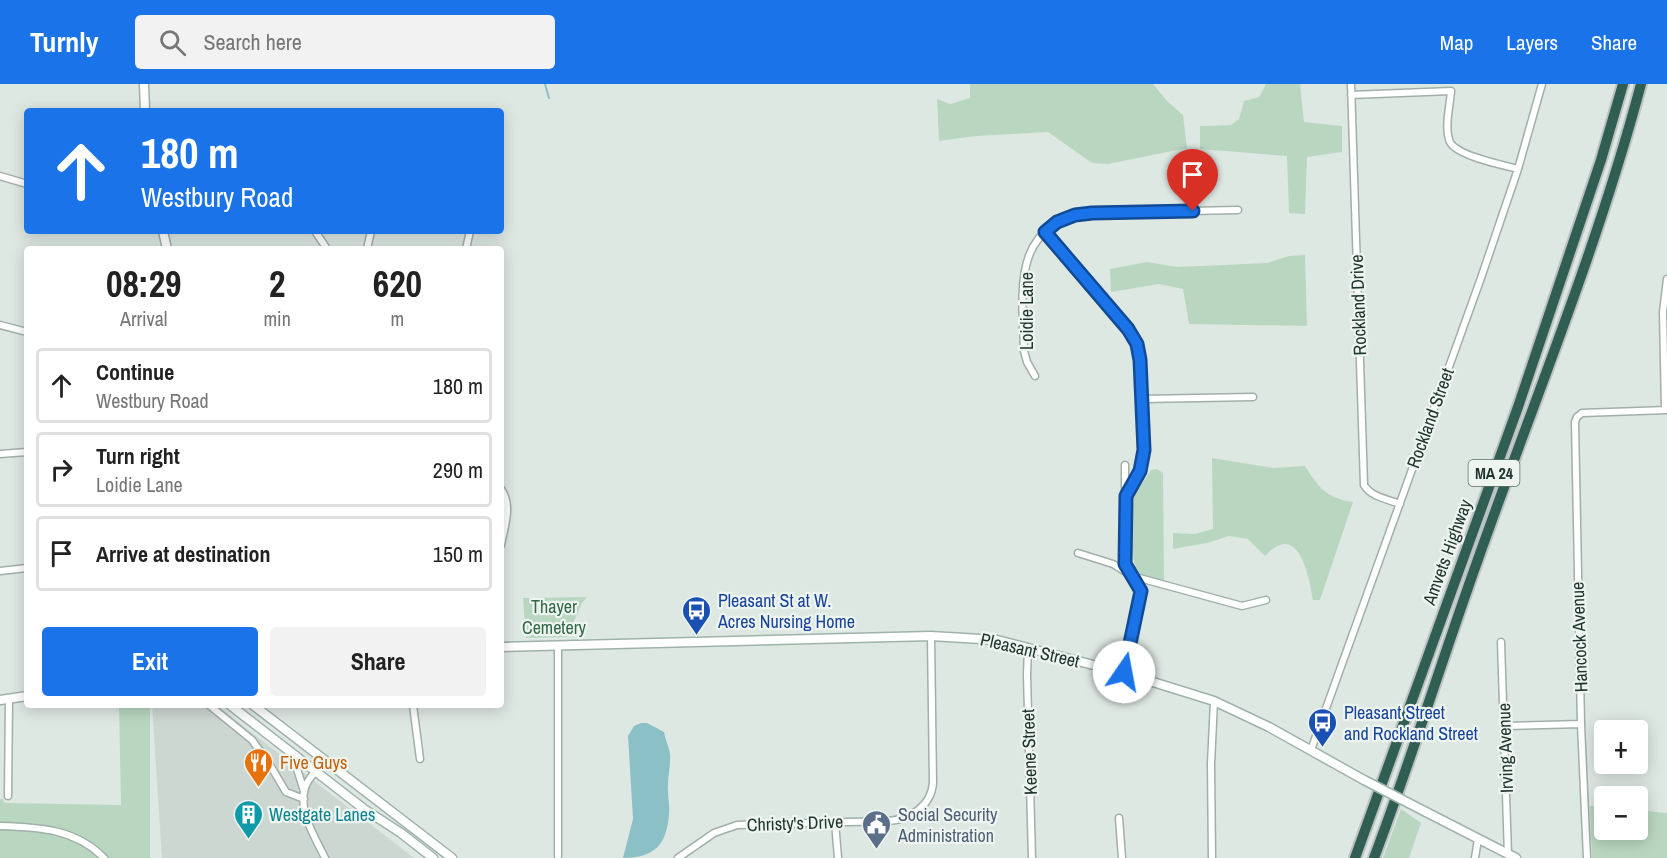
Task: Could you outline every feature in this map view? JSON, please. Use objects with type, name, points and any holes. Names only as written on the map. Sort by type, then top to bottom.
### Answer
[{"type":"highway","name":"Amvets Highway","points":[[1355,858],[1522,396],[1601,160],[1623,84]]},
{"type":"highway","name":"Amvets Highway","points":[[1374,858],[1589,250],[1641,84]]},
{"type":"main road","points":[[144,84],[145,108]]},
{"type":"main road","name":"Pleasant Street","points":[[504,647],[931,636],[985,638],[1124,672],[1214,701],[1512,856]]},
{"type":"main road","points":[[4,699],[24,696]]},
{"type":"main road","points":[[234,708],[372,815],[433,858]]},
{"type":"main road","points":[[257,708],[452,858]]},
{"type":"street","name":"Rockland Drive","points":[[1351,84],[1364,485],[1367,491],[1400,504]]},
{"type":"street","name":"Rockland Street","points":[[1311,750],[1518,169],[1542,84]]},
{"type":"street","points":[[1351,96],[1451,91],[1448,129],[1451,144],[1468,154],[1518,169]]},
{"type":"street","points":[[0,176],[24,182]]},
{"type":"street","name":"Loidie Lane","points":[[1035,376],[1024,351],[1022,281],[1029,255],[1045,232],[1064,218],[1092,213],[1238,210]]},
{"type":"street","points":[[1045,232],[1128,329],[1137,344],[1140,360],[1144,450],[1140,471],[1126,496]]},
{"type":"street","points":[[1666,410],[1663,312],[1667,279]]},
{"type":"street","points":[[0,325],[24,331]]},
{"type":"street","points":[[1142,399],[1253,397]]},
{"type":"street","name":"Hancock Avenue","points":[[1587,858],[1581,724],[1574,430],[1577,417],[1584,413],[1666,410]]},
{"type":"street","points":[[0,454],[24,452]]},
{"type":"street","points":[[1124,672],[1141,591],[1125,564],[1125,465]]},
{"type":"street","points":[[504,493],[507,502],[504,529]]},
{"type":"street","points":[[1077,553],[1113,564],[1132,576],[1242,606],[1266,600]]},
{"type":"street","points":[[0,571],[24,568]]},
{"type":"street","name":"Christy's Drive","points":[[678,858],[714,833],[737,825],[880,822],[900,819],[917,811],[930,796],[933,778],[931,636]]},
{"type":"street","name":"Irving Avenue","points":[[1501,642],[1512,856]]},
{"type":"street","points":[[558,645],[558,856]]},
{"type":"street","name":"Keene Street","points":[[1028,647],[1032,858]]},
{"type":"street","points":[[4,699],[8,796]]},
{"type":"street","points":[[1212,858],[1210,764],[1214,701]]},
{"type":"street","points":[[213,708],[240,729],[257,747],[287,793],[304,799]]},
{"type":"street","points":[[413,708],[420,759]]},
{"type":"street","points":[[1504,726],[1581,724]]},
{"type":"street","points":[[286,748],[296,766],[304,791],[310,826],[325,858]]},
{"type":"street","points":[[304,791],[309,780],[325,761]]},
{"type":"street","points":[[1119,818],[1122,858]]},
{"type":"street","points":[[836,822],[838,858]]},
{"type":"street","points":[[0,826],[40,829],[65,834],[81,839],[104,858]]},
{"type":"street","points":[[1475,858],[1478,839]]},
{"type":"shaded area","points":[[152,708],[220,708],[414,858],[162,858]]},
{"type":"green space","points":[[970,84],[1153,84],[1183,115],[1187,148],[1108,164],[1092,163],[1048,132],[976,136],[939,141],[937,99],[950,104],[970,98]]},
{"type":"green space","points":[[1266,84],[1300,84],[1304,122],[1342,126],[1342,152],[1307,157],[1305,214],[1289,213],[1287,156],[1200,149],[1200,126],[1231,125],[1239,119],[1244,101],[1259,97]]},
{"type":"green space","points":[[1305,255],[1307,326],[1189,324],[1183,289],[1159,284],[1111,292],[1110,269],[1147,262],[1177,267],[1267,263],[1289,256]]},
{"type":"green space","points":[[1212,458],[1273,468],[1305,466],[1324,491],[1336,498],[1353,502],[1320,600],[1313,600],[1305,566],[1294,548],[1286,544],[1277,546],[1265,556],[1248,539],[1229,536],[1207,543],[1173,549],[1173,533],[1194,534],[1213,529]]},
{"type":"green space","points":[[1157,469],[1163,473],[1164,582],[1138,572],[1132,548],[1131,524],[1134,498],[1151,470]]},
{"type":"green space","name":"Thayer Cemetery","points":[[587,597],[567,637],[526,638],[523,598]]},
{"type":"green space","points":[[119,708],[150,708],[150,858],[0,858],[0,799],[3,799],[4,803],[121,805]]},
{"type":"green space","points":[[1590,806],[1594,806],[1594,840],[1648,840],[1648,811],[1667,813],[1667,858],[1592,858]]},
{"type":"green space","points":[[1401,809],[1421,823],[1409,858],[1383,858]]},
{"type":"water","points":[[647,723],[664,732],[669,748],[668,825],[662,842],[657,848],[643,855],[623,858],[633,819],[628,736],[634,726]]},
{"type":"waterway","points":[[545,84],[549,98]]},
{"type":"place","name":"Pleasant St at W. Acres Nursing Home","points":[[697,636]]},
{"type":"place","name":"Pleasant Street and Rockland Street","points":[[1323,748]]},
{"type":"place","name":"Five Guys","points":[[259,788]]},
{"type":"place","name":"Westgate Lanes","points":[[248,840]]},
{"type":"place","name":"Social Security Administration","points":[[877,850]]},
{"type":"route","points":[[1124,672],[1141,591],[1125,564],[1126,496],[1140,471],[1144,450],[1140,360],[1137,344],[1128,329],[1045,232],[1064,218],[1075,215],[1193,211]]}]
